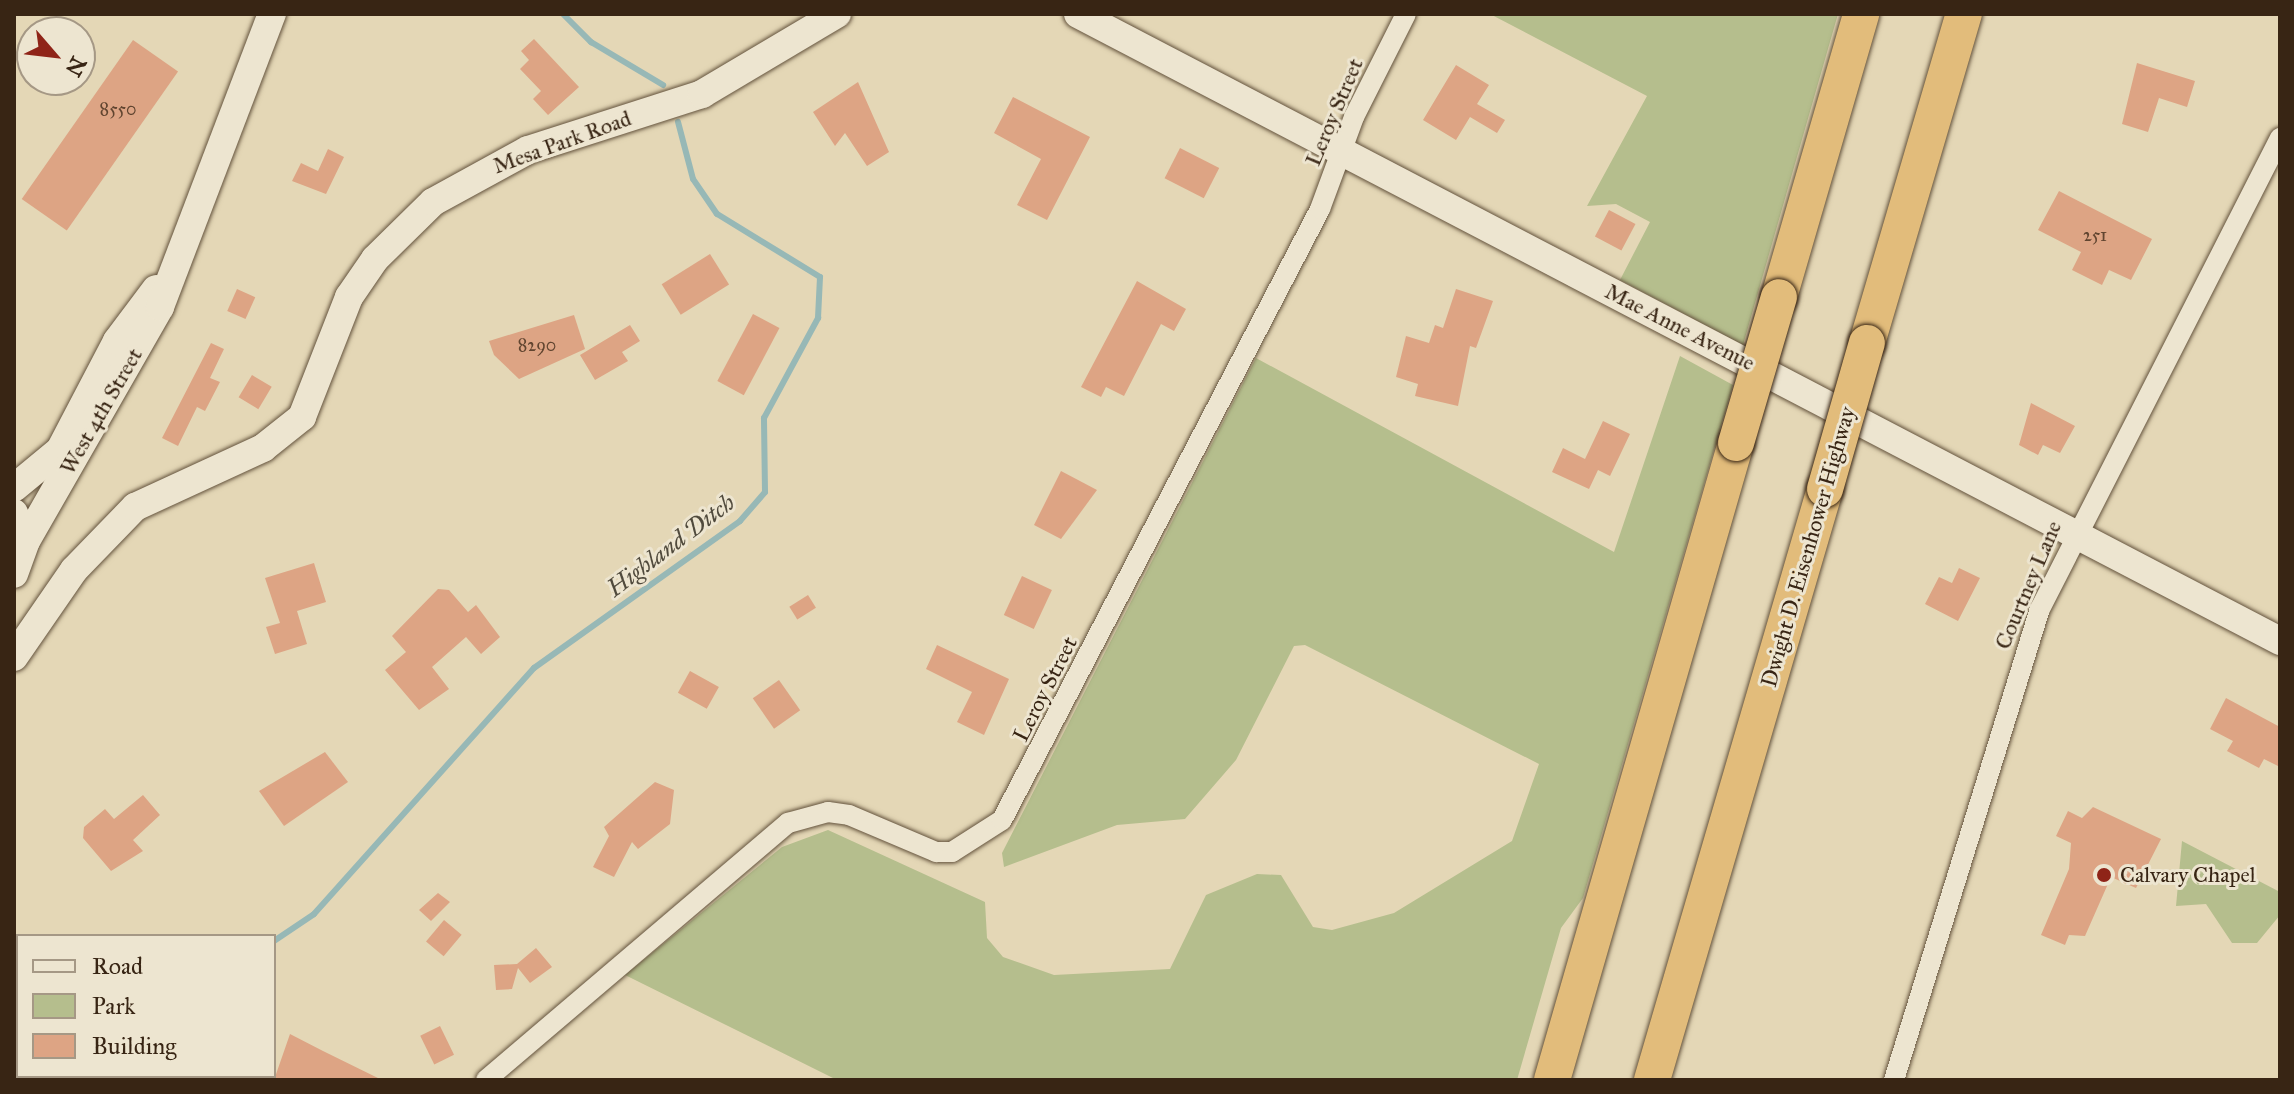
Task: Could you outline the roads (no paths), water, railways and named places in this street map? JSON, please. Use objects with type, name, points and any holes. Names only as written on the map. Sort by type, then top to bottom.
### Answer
[{"type":"highway","points":[[1552,1080],[1861,14]]},
{"type":"highway","name":"Dwight D. Eisenhower Highway","points":[[1652,1080],[1964,14]]},
{"type":"street","name":"West 4th Street","points":[[14,574],[26,541],[115,392],[169,278],[215,178],[272,14]]},
{"type":"street","name":"Mesa Park Road","points":[[14,657],[74,570],[135,507],[263,448],[302,417],[349,297],[375,259],[433,202],[528,150],[702,94],[837,14]]},
{"type":"street","name":"Mae Anne Avenue","points":[[1078,14],[2280,641]]},
{"type":"street","name":"Leroy Street","points":[[486,1080],[788,823],[828,812],[849,815],[944,852],[971,846],[1002,820],[1320,209],[1341,151],[1406,14]]},
{"type":"street","name":"Courtney Lane","points":[[1894,1080],[2024,652],[2075,533],[2280,138]]},
{"type":"street","name":"West 4th Street","points":[[14,488],[60,450],[117,341],[169,278]]},
{"type":"street","points":[[14,513],[26,541]]},
{"type":"waterway","name":"Highland Ditch","points":[[563,14],[591,42],[663,85]]},
{"type":"waterway","name":"Highland Ditch","points":[[276,940],[314,914],[534,668],[740,521],[765,492],[764,418],[818,318],[820,277],[717,214],[693,179],[678,122]]},
{"type":"place","name":"Calvary Chapel","points":[[2104,875]]}]
